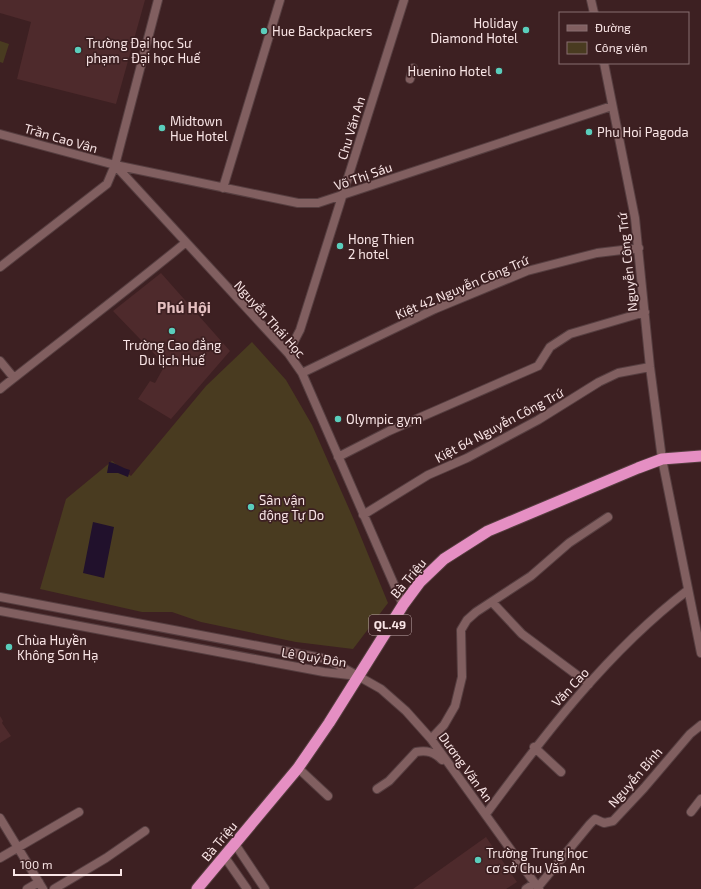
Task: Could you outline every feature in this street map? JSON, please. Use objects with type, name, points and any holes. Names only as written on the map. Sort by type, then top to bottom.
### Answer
[{"type":"highway","name":"QL.49","points":[[662,459],[701,456]]},
{"type":"highway","name":"Bà Triệu","points":[[198,889],[298,768],[403,605],[420,582],[444,559],[488,531],[662,459]]},
{"type":"street","points":[[0,266],[107,184],[114,165],[158,0]]},
{"type":"street","points":[[223,188],[280,0]]},
{"type":"street","name":"Chu Văn An","points":[[288,353],[300,330],[326,245],[344,196],[404,0]]},
{"type":"street","points":[[591,0],[594,12]]},
{"type":"street","name":"Nguyễn Công Trứ","points":[[604,64],[626,169],[639,248],[650,367],[662,459],[701,653]]},
{"type":"street","points":[[410,79],[413,68]]},
{"type":"street","name":"Võ Thị Sáu","points":[[114,165],[298,203],[318,203],[344,196],[482,147],[612,106]]},
{"type":"street","name":"Trần Cao Vân","points":[[0,134],[114,165]]},
{"type":"street","name":"Nguyễn Thái Học","points":[[114,165],[185,244],[288,353],[302,373],[403,605]]},
{"type":"street","points":[[0,389],[60,341],[99,314],[185,244]]},
{"type":"street","name":"Kiệt 42 Nguyễn Công Trứ","points":[[302,373],[435,309],[527,271],[597,253],[639,248]]},
{"type":"street","points":[[338,457],[389,431],[538,366],[550,347],[570,334],[645,312]]},
{"type":"street","points":[[0,361],[14,378]]},
{"type":"street","name":"Kiệt 64 Nguyễn Công Trứ","points":[[363,514],[428,475],[467,458],[538,420],[599,382],[618,373],[650,367]]},
{"type":"street","points":[[431,739],[444,725],[455,706],[462,677],[461,630],[472,616],[531,576],[569,543],[608,517]]},
{"type":"street","name":"Văn Cao","points":[[486,814],[534,747],[589,684],[635,636],[671,603],[688,590]]},
{"type":"street","name":"Lê Quý Đôn","points":[[0,597],[327,659],[358,676]]},
{"type":"street","points":[[492,602],[522,634],[589,684]]},
{"type":"street","name":"Lê Quý Đôn","points":[[0,612],[325,672],[358,676]]},
{"type":"street","points":[[169,643],[172,629]]},
{"type":"street","name":"Dương Văn An","points":[[358,676],[381,689],[406,711],[431,739],[537,887]]},
{"type":"street","name":"Nguyễn Bính","points":[[537,887],[590,824],[595,820],[604,823],[613,821],[644,788],[690,734],[701,725]]},
{"type":"street","points":[[534,747],[561,772]]},
{"type":"street","points":[[377,789],[389,781],[416,752],[429,751],[436,754],[453,769]]},
{"type":"street","points":[[298,768],[328,796]]},
{"type":"street","points":[[691,812],[701,799]]},
{"type":"street","points":[[0,858],[79,812]]},
{"type":"street","points":[[0,818],[41,885],[27,889]]},
{"type":"street","points":[[54,889],[106,858],[145,831]]},
{"type":"street","points":[[234,844],[265,889]]},
{"type":"street","points":[[224,856],[247,889]]},
{"type":"street","points":[[526,889],[537,887]]},
{"type":"shaded area","name":"Trường Đại học Sư phạm - Đại học Huế","points":[[0,0],[145,0],[116,104],[17,79],[31,22],[0,13]]},
{"type":"shaded area","name":"Trường Cao đẳng Du lịch Huế","points":[[161,273],[230,351],[171,419],[138,399],[150,381],[155,383],[165,365],[113,311]]},
{"type":"shaded area","points":[[109,462],[130,470],[128,477],[118,473],[107,473]]},
{"type":"shaded area","points":[[93,522],[114,527],[104,578],[83,573]]},
{"type":"shaded area","points":[[0,716],[3,721],[2,723],[11,736],[0,743]]},
{"type":"shaded area","name":"Trường Trung học cơ sở Chu Văn An","points":[[486,837],[517,882],[506,889],[413,889]]},
{"type":"green space","points":[[0,41],[9,44],[3,63],[0,62]]},
{"type":"green space","points":[[252,342],[286,380],[312,425],[354,520],[388,603],[353,649],[296,642],[201,622],[172,612],[142,612],[40,589],[66,499],[112,461],[131,476],[206,386]]},
{"type":"place","name":"Holiday Diamond Hotel","points":[[526,30]]},
{"type":"place","name":"Hue Backpackers","points":[[264,31]]},
{"type":"place","name":"Trường Đại học Sư phạm - Đại học Huế","points":[[78,50]]},
{"type":"place","name":"Huenino Hotel","points":[[499,71]]},
{"type":"place","name":"Midtown Hue Hotel","points":[[162,128]]},
{"type":"place","name":"Phu Hoi Pagoda","points":[[589,132]]},
{"type":"place","name":"Hong Thien 2 hotel","points":[[340,246]]},
{"type":"place","name":"Trường Cao đẳng Du lịch Huế","points":[[172,331]]},
{"type":"place","name":"Olympic gym","points":[[338,419]]},
{"type":"place","name":"Sân vận động Tự Do","points":[[251,507]]},
{"type":"place","name":"Chùa Huyền Không Sơn Hạ","points":[[9,647]]},
{"type":"place","name":"Trường Trung học cơ sở Chu Văn An","points":[[478,860]]},
{"type":"district","name":"Phú Hội","points":[[184,308]]}]
